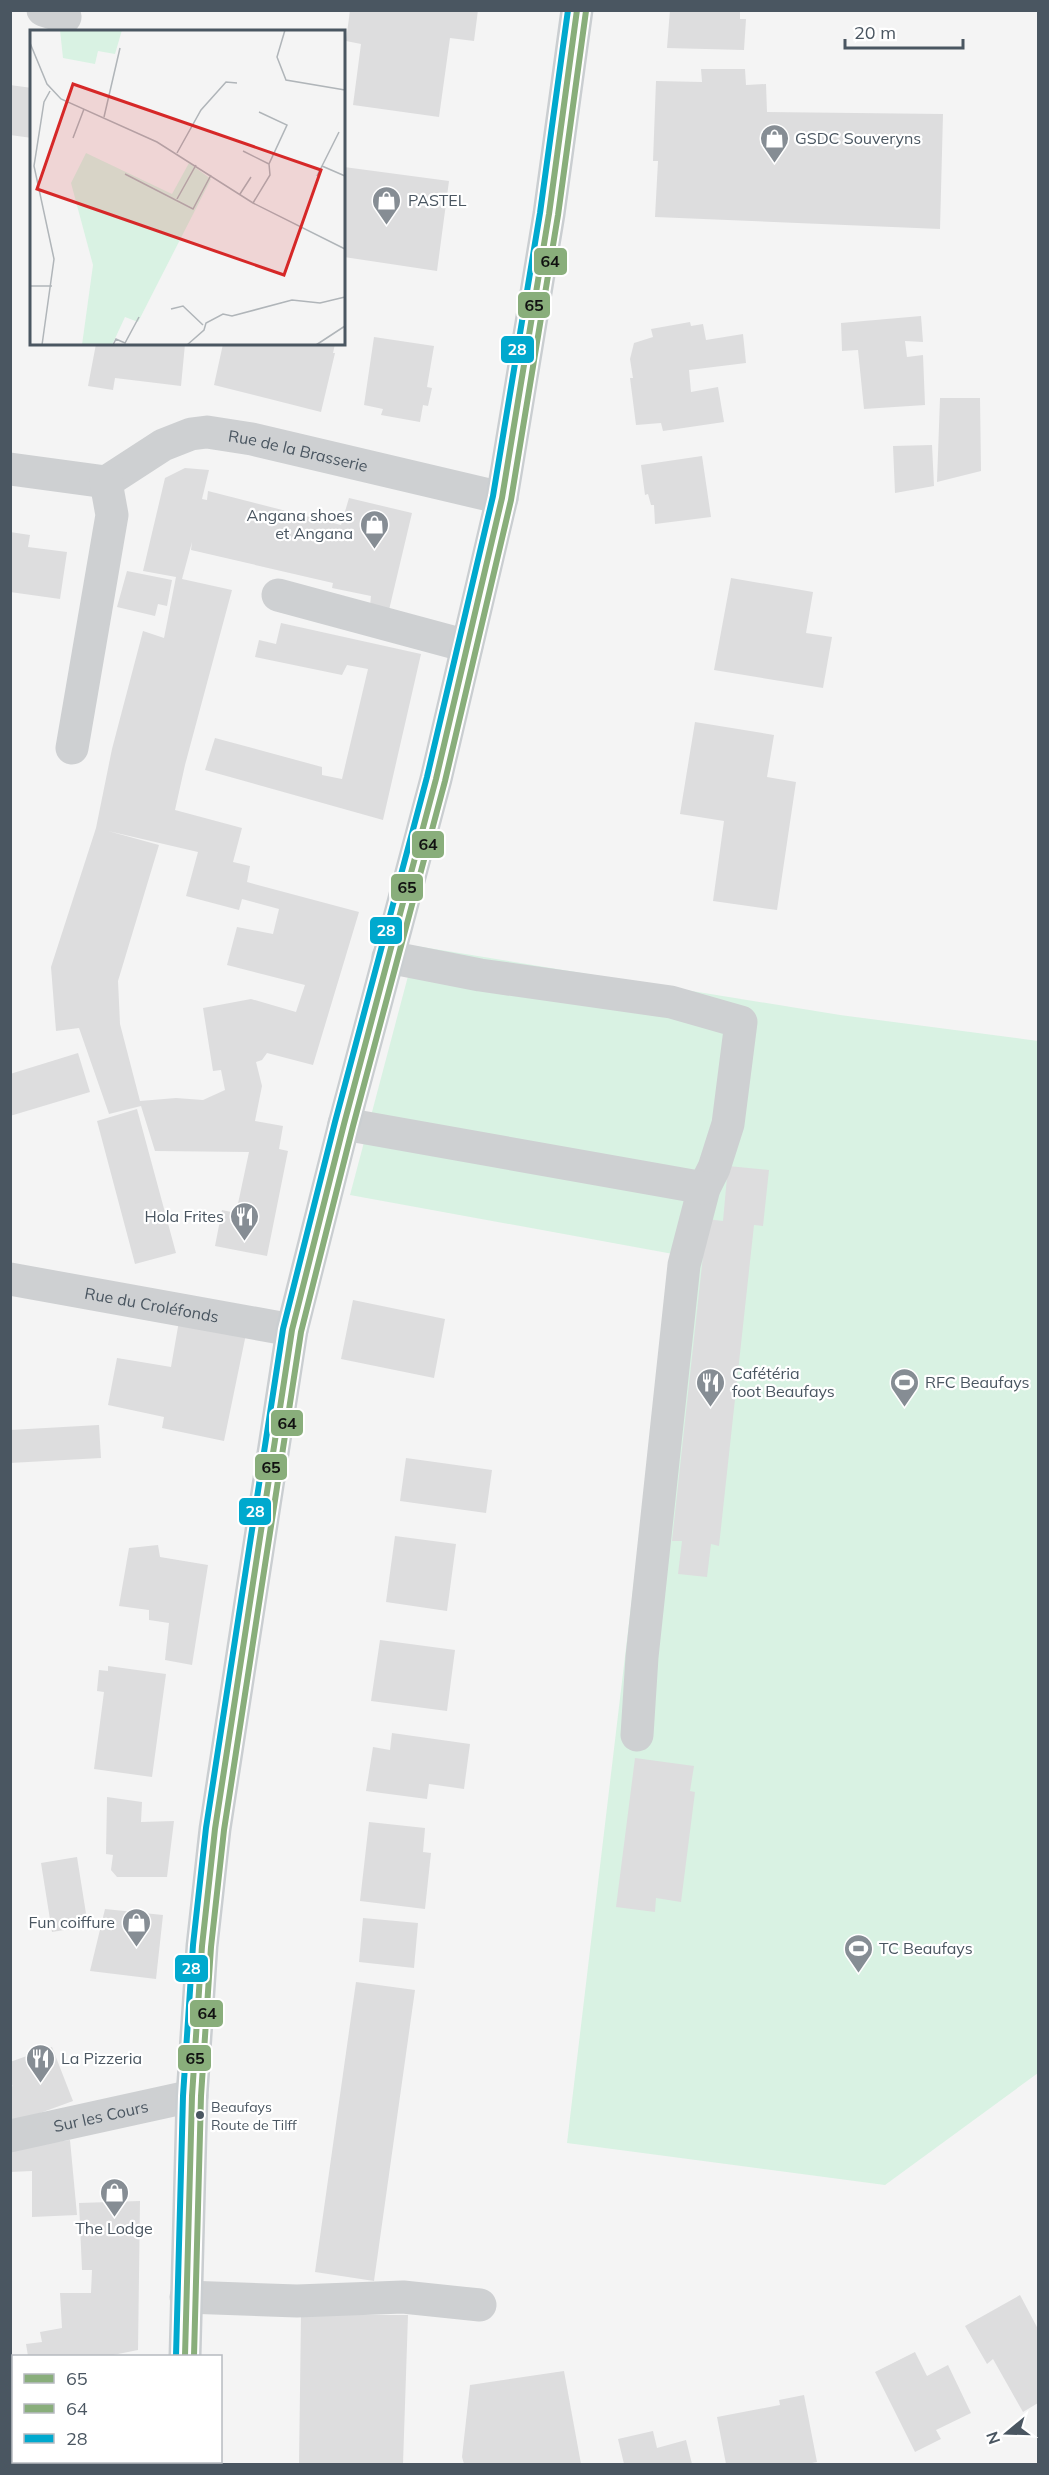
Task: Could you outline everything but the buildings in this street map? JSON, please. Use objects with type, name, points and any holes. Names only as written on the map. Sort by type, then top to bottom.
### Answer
[{"type":"main road","points":[[185,2355],[192,2096],[202,1946],[215,1829],[292,1330],[436,779],[502,498],[549,214],[577,10]]},
{"type":"street","name":"Rue de la Brasserie","points":[[106,482],[163,445],[191,434],[207,432],[252,439],[502,498]]},
{"type":"street","points":[[10,469],[106,482],[112,515],[72,748]]},
{"type":"street","points":[[278,596],[467,646]]},
{"type":"street","points":[[388,957],[480,975],[671,1002],[741,1022],[728,1124],[714,1168],[704,1188],[684,1265],[642,1657],[637,1735]]},
{"type":"street","points":[[344,1124],[704,1188]]},
{"type":"street","name":"Rue du Croléfonds","points":[[10,1279],[292,1330]]},
{"type":"street","name":"Sur les Cours","points":[[10,2136],[192,2096]]},
{"type":"street","points":[[186,2297],[297,2301],[403,2296],[480,2305]]},
{"type":"green space","points":[[416,946],[840,1015],[1038,1041],[1038,2073],[885,2185],[567,2143],[673,1254],[350,1195]]},
{"type":"transit line","name":"28","points":[[176,2355],[183,2096],[193,1945],[206,1828],[283,1329],[335,1122],[427,777],[493,496],[540,213],[568,10]]},
{"type":"transit line","name":"65","points":[[185,2355],[192,2096],[202,1946],[215,1829],[292,1330],[436,779],[502,498],[549,214],[577,10]]},
{"type":"transit line","name":"64","points":[[194,2355],[201,2096],[211,1947],[224,1830],[301,1332],[445,781],[511,500],[558,215],[586,11]]},
{"type":"place","name":"GSDC Souveryns","points":[[774,164]]},
{"type":"place","name":"PASTEL","points":[[387,226]]},
{"type":"place","name":"Angana shoes et Angana","points":[[374,550]]},
{"type":"place","name":"Hola Frites","points":[[245,1242]]},
{"type":"place","name":"Cafétéria foot Beaufays","points":[[711,1408]]},
{"type":"place","name":"RFC Beaufays","points":[[904,1408]]},
{"type":"place","name":"Fun coiffure","points":[[136,1948]]},
{"type":"place","name":"TC Beaufays","points":[[858,1974]]},
{"type":"place","name":"La Pizzeria","points":[[40,2084]]},
{"type":"place","name":"Beaufays Route de Tilff","points":[[200,2115]]},
{"type":"place","name":"The Lodge","points":[[114,2218]]}]
